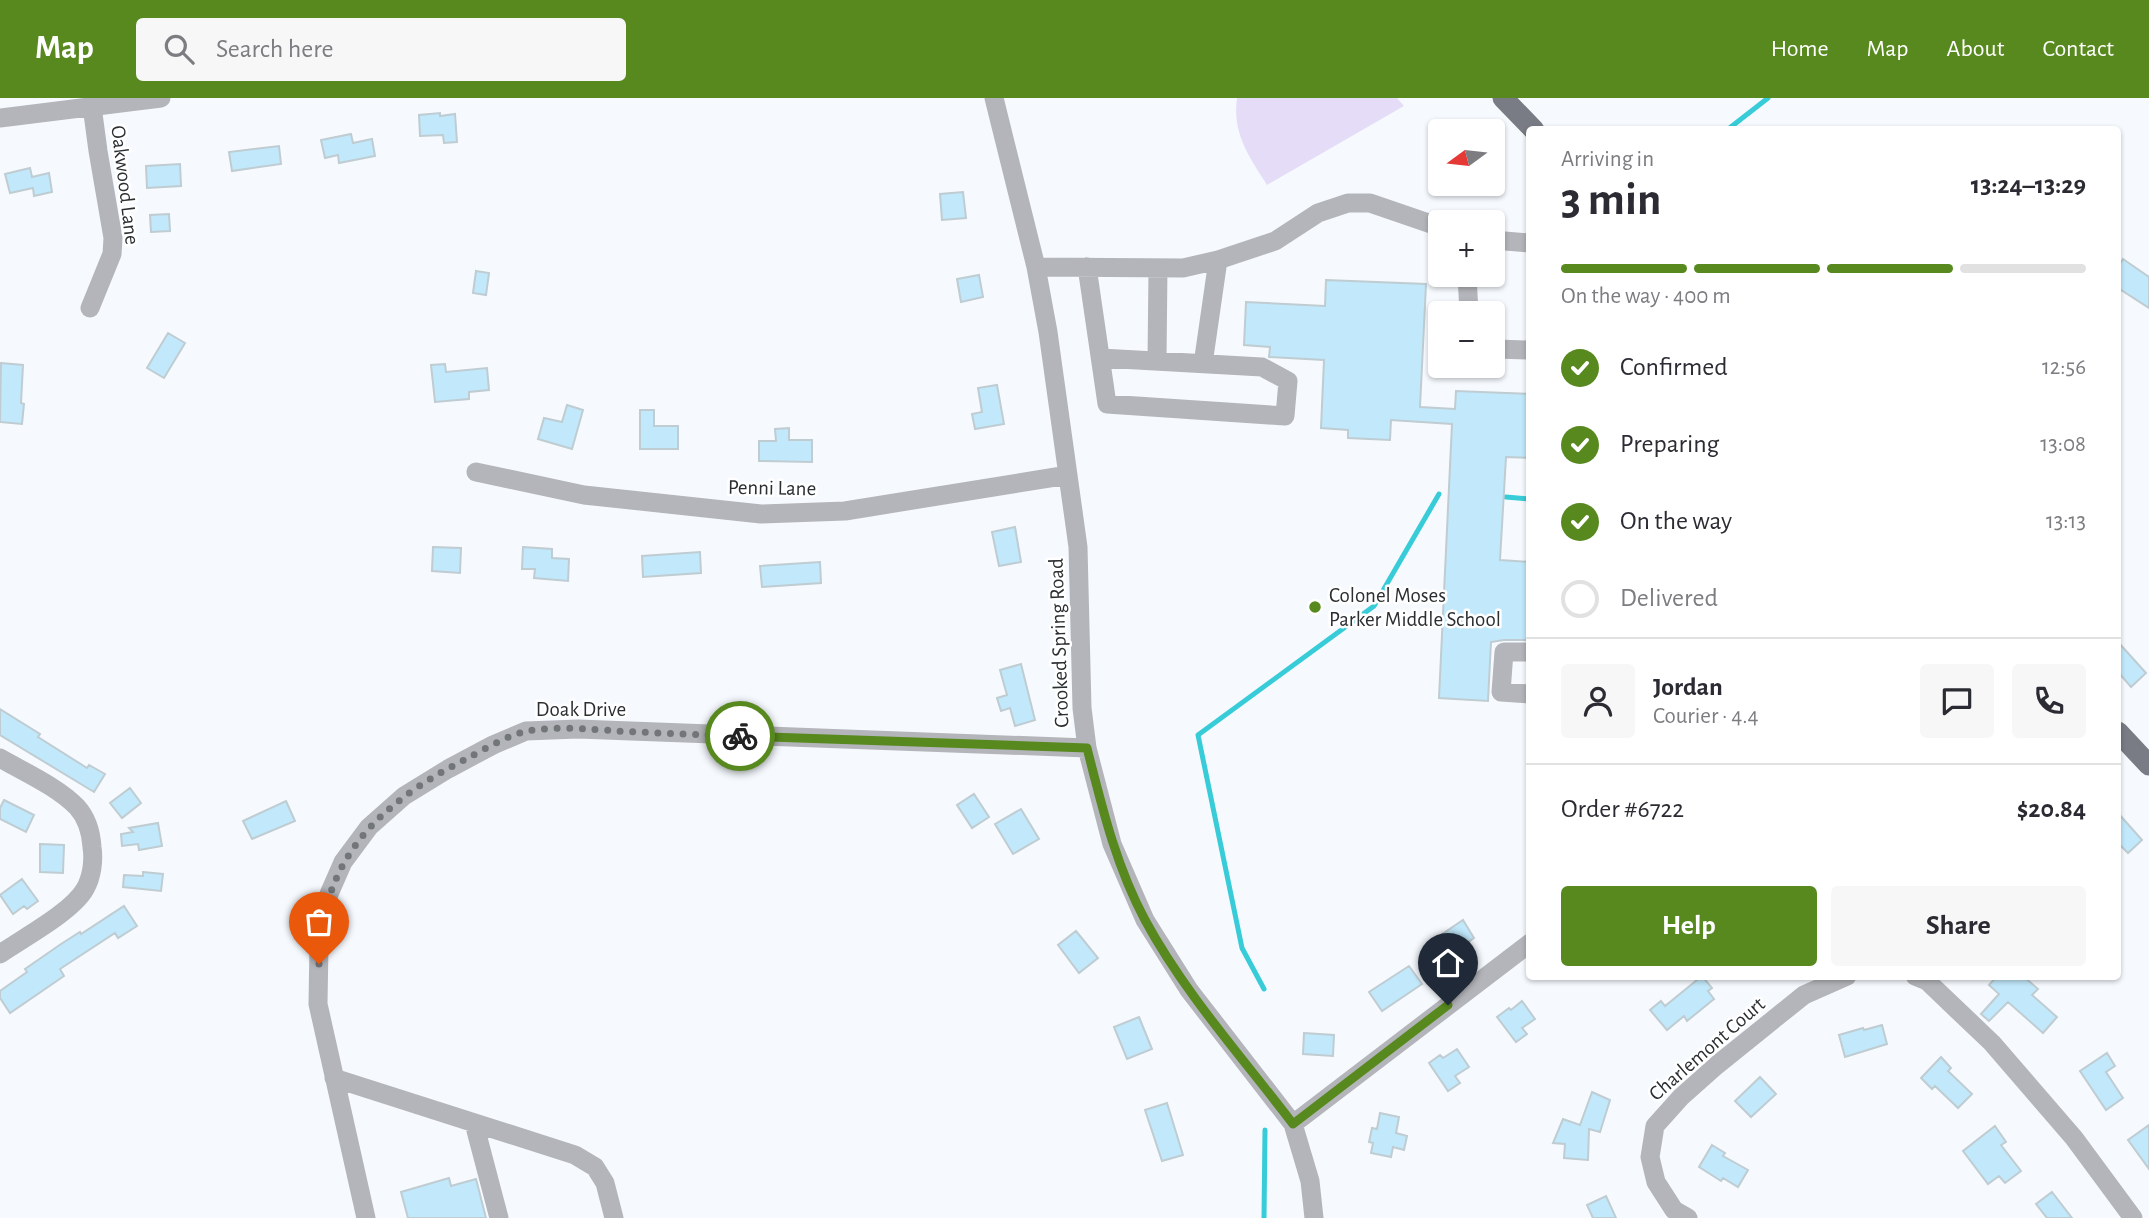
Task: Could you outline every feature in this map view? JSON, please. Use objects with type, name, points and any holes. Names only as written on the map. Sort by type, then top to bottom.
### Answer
[{"type":"main road","points":[[1503,98],[1530,126]]},
{"type":"main road","points":[[2121,735],[2149,765]]},
{"type":"street","points":[[0,118],[93,102],[161,98]]},
{"type":"street","name":"Crooked Spring Road","points":[[994,98],[1036,267],[1078,547],[1082,708],[1087,748],[1112,844],[1145,920],[1189,990],[1293,1124],[1310,1181],[1314,1218]]},
{"type":"street","name":"Oakwood Lane","points":[[90,308],[112,254],[113,238],[93,102]]},
{"type":"street","points":[[1036,267],[1182,268],[1218,260],[1275,241],[1318,213],[1348,203],[1370,203],[1428,223]]},
{"type":"street","points":[[1505,241],[1526,243]]},
{"type":"street","points":[[1203,364],[1218,260]]},
{"type":"street","points":[[1087,267],[1107,404],[1285,416],[1288,381],[1262,367],[1101,358]]},
{"type":"street","points":[[1157,361],[1158,268]]},
{"type":"street","points":[[1505,349],[1526,350]]},
{"type":"street","name":"Penni Lane","points":[[476,472],[584,495],[761,514],[845,511],[1068,475]]},
{"type":"street","points":[[1526,652],[1504,652],[1501,692],[1526,694]]},
{"type":"street","name":"Doak Drive","points":[[366,1218],[318,1004],[319,944],[329,894],[343,862],[369,827],[404,796],[493,745],[526,731],[578,729],[1087,748]]},
{"type":"street","points":[[0,954],[81,895],[90,877],[93,854],[87,822],[76,806],[59,793],[2,762]]},
{"type":"street","points":[[1293,1124],[1526,946]]},
{"type":"street","name":"Charlemont Court","points":[[1688,1218],[1674,1210],[1656,1182],[1650,1157],[1655,1126],[1681,1097],[1717,1065],[1804,995],[1838,980]]},
{"type":"street","points":[[1925,980],[1992,1043],[2074,1138],[2133,1218]]},
{"type":"street","points":[[334,1078],[575,1155],[595,1167],[605,1183],[614,1218]]},
{"type":"street","points":[[474,1122],[499,1218]]},
{"type":"shaded area","points":[[1237,98],[1397,98],[1404,106],[1267,185],[1243,144],[1237,123]]},
{"type":"building","points":[[440,113],[440,116],[455,114],[457,142],[444,143],[443,135],[420,136],[419,115]]},
{"type":"building","points":[[351,134],[353,143],[372,139],[375,156],[339,163],[338,155],[325,158],[321,140]]},
{"type":"building","points":[[279,146],[281,164],[232,171],[229,152]]},
{"type":"building","points":[[180,164],[181,186],[147,188],[146,166]]},
{"type":"building","points":[[30,168],[32,177],[49,173],[52,192],[34,196],[33,188],[10,193],[5,174]]},
{"type":"building","points":[[963,192],[966,218],[942,220],[940,194]]},
{"type":"building","points":[[169,214],[170,231],[151,232],[150,215]]},
{"type":"building","points":[[2123,259],[2149,277],[2149,308],[2121,290]]},
{"type":"building","points":[[476,271],[489,273],[486,295],[473,293]]},
{"type":"building","points":[[979,275],[983,297],[961,302],[957,279]]},
{"type":"building","points":[[1326,280],[1426,284],[1420,407],[1455,409],[1456,391],[1526,394],[1526,458],[1506,457],[1500,560],[1526,562],[1526,640],[1491,642],[1488,701],[1439,698],[1452,424],[1391,420],[1390,440],[1348,438],[1348,430],[1321,428],[1324,360],[1269,357],[1270,347],[1244,345],[1246,302],[1325,306]]},
{"type":"building","points":[[168,333],[185,343],[164,378],[147,368]]},
{"type":"building","points":[[1,363],[23,365],[22,424],[0,422]]},
{"type":"building","points":[[445,364],[446,372],[487,368],[489,390],[469,392],[469,399],[435,402],[431,365]]},
{"type":"building","points":[[997,385],[1004,424],[975,429],[972,414],[982,412],[978,388]]},
{"type":"building","points":[[567,405],[583,410],[572,449],[538,439],[544,418],[562,422]]},
{"type":"building","points":[[640,410],[654,410],[654,426],[678,426],[678,449],[640,449]]},
{"type":"building","points":[[789,428],[789,440],[812,440],[812,462],[759,461],[759,441],[776,441],[775,429]]},
{"type":"building","points":[[1015,527],[1021,562],[999,566],[992,532]]},
{"type":"building","points":[[433,547],[461,548],[460,573],[432,571]]},
{"type":"building","points":[[523,547],[552,549],[552,558],[569,559],[568,581],[534,578],[535,569],[522,569]]},
{"type":"building","points":[[700,552],[701,573],[643,577],[642,556]]},
{"type":"building","points":[[820,562],[821,583],[762,587],[760,566]]},
{"type":"building","points":[[2121,645],[2146,673],[2131,687],[2121,675]]},
{"type":"building","points":[[1021,664],[1035,720],[1015,726],[1010,708],[1001,711],[997,698],[1007,695],[1000,670]]},
{"type":"building","points":[[0,709],[87,768],[89,765],[105,774],[94,792],[0,735]]},
{"type":"building","points":[[130,788],[141,803],[122,818],[110,803]]},
{"type":"building","points":[[974,794],[989,817],[972,828],[957,805]]},
{"type":"building","points":[[4,800],[34,815],[26,832],[0,819],[0,808]]},
{"type":"building","points":[[286,801],[295,821],[252,839],[243,821]]},
{"type":"building","points":[[1021,809],[1039,839],[1013,854],[995,824]]},
{"type":"building","points":[[2121,816],[2142,840],[2128,853],[2121,846]]},
{"type":"building","points":[[158,823],[162,846],[139,850],[138,844],[122,846],[121,834],[133,832],[129,828]]},
{"type":"building","points":[[40,844],[64,845],[63,873],[40,872]]},
{"type":"building","points":[[143,872],[163,874],[161,891],[123,887],[124,875],[143,876]]},
{"type":"building","points":[[22,879],[38,901],[13,914],[0,895]]},
{"type":"building","points":[[124,906],[137,926],[118,938],[115,933],[60,969],[64,976],[10,1013],[0,998],[0,991],[27,972],[25,969],[61,944]]},
{"type":"building","points":[[1463,920],[1474,938],[1452,957],[1438,937]]},
{"type":"building","points":[[1076,931],[1098,958],[1079,973],[1058,945]]},
{"type":"building","points":[[1409,966],[1422,984],[1382,1011],[1369,992]]},
{"type":"building","points":[[1697,980],[1705,980],[1712,988],[1708,991],[1714,999],[1687,1021],[1684,1016],[1667,1030],[1650,1010],[1661,1001],[1665,1006]]},
{"type":"building","points":[[1993,980],[2028,980],[2038,989],[2032,995],[2057,1017],[2043,1033],[2008,1002],[1989,1021],[1981,1014],[1999,994],[1989,985]]},
{"type":"building","points":[[1522,1001],[1535,1019],[1522,1028],[1527,1034],[1516,1042],[1497,1017]]},
{"type":"building","points":[[1139,1017],[1152,1049],[1127,1059],[1114,1027]]},
{"type":"building","points":[[1882,1025],[1887,1044],[1845,1057],[1839,1035]]},
{"type":"building","points":[[1304,1033],[1334,1035],[1333,1056],[1303,1054]]},
{"type":"building","points":[[1457,1049],[1469,1067],[1455,1076],[1460,1083],[1448,1091],[1429,1063],[1440,1055],[1443,1058]]},
{"type":"building","points":[[2107,1053],[2115,1066],[2106,1072],[2123,1098],[2106,1110],[2080,1071]]},
{"type":"building","points":[[1941,1057],[1951,1068],[1948,1071],[1972,1094],[1958,1108],[1935,1086],[1932,1089],[1921,1078]]},
{"type":"building","points":[[1760,1077],[1776,1094],[1751,1117],[1735,1101]]},
{"type":"building","points":[[1592,1092],[1610,1100],[1600,1132],[1589,1129],[1588,1160],[1564,1158],[1565,1144],[1553,1143],[1563,1119],[1580,1125]]},
{"type":"building","points":[[1167,1103],[1183,1155],[1162,1161],[1145,1110]]},
{"type":"building","points":[[1380,1113],[1399,1117],[1396,1133],[1407,1136],[1404,1150],[1393,1147],[1391,1157],[1371,1153],[1373,1143],[1369,1142],[1372,1128],[1377,1129]]},
{"type":"building","points":[[2149,1125],[2149,1169],[2128,1140]]},
{"type":"building","points":[[1995,1126],[2006,1142],[2001,1145],[2021,1171],[2005,1183],[1999,1176],[1988,1184],[1963,1151]]},
{"type":"building","points":[[1712,1145],[1725,1153],[1723,1156],[1748,1170],[1738,1187],[1723,1178],[1721,1181],[1699,1167]]},
{"type":"building","points":[[449,1178],[451,1186],[476,1179],[486,1218],[408,1218],[401,1192]]},
{"type":"building","points":[[2052,1192],[2072,1218],[2047,1218],[2036,1204]]},
{"type":"building","points":[[1606,1196],[1616,1218],[1593,1218],[1587,1205]]},
{"type":"waterway","points":[[1732,126],[1768,98]]},
{"type":"waterway","points":[[1264,989],[1242,948],[1198,735],[1374,606],[1439,494]]},
{"type":"waterway","points":[[1506,497],[1526,499]]},
{"type":"waterway","points":[[1264,1218],[1265,1130]]},
{"type":"way so far","points":[[319,964],[319,944],[329,894],[343,862],[369,827],[404,796],[448,769],[526,731],[578,729],[740,736]]},
{"type":"place","name":"Colonel Moses Parker Middle School","points":[[1315,607]]},
{"type":"route","points":[[740,736],[1087,748],[1112,844],[1145,920],[1189,990],[1293,1124],[1448,1005]]}]
